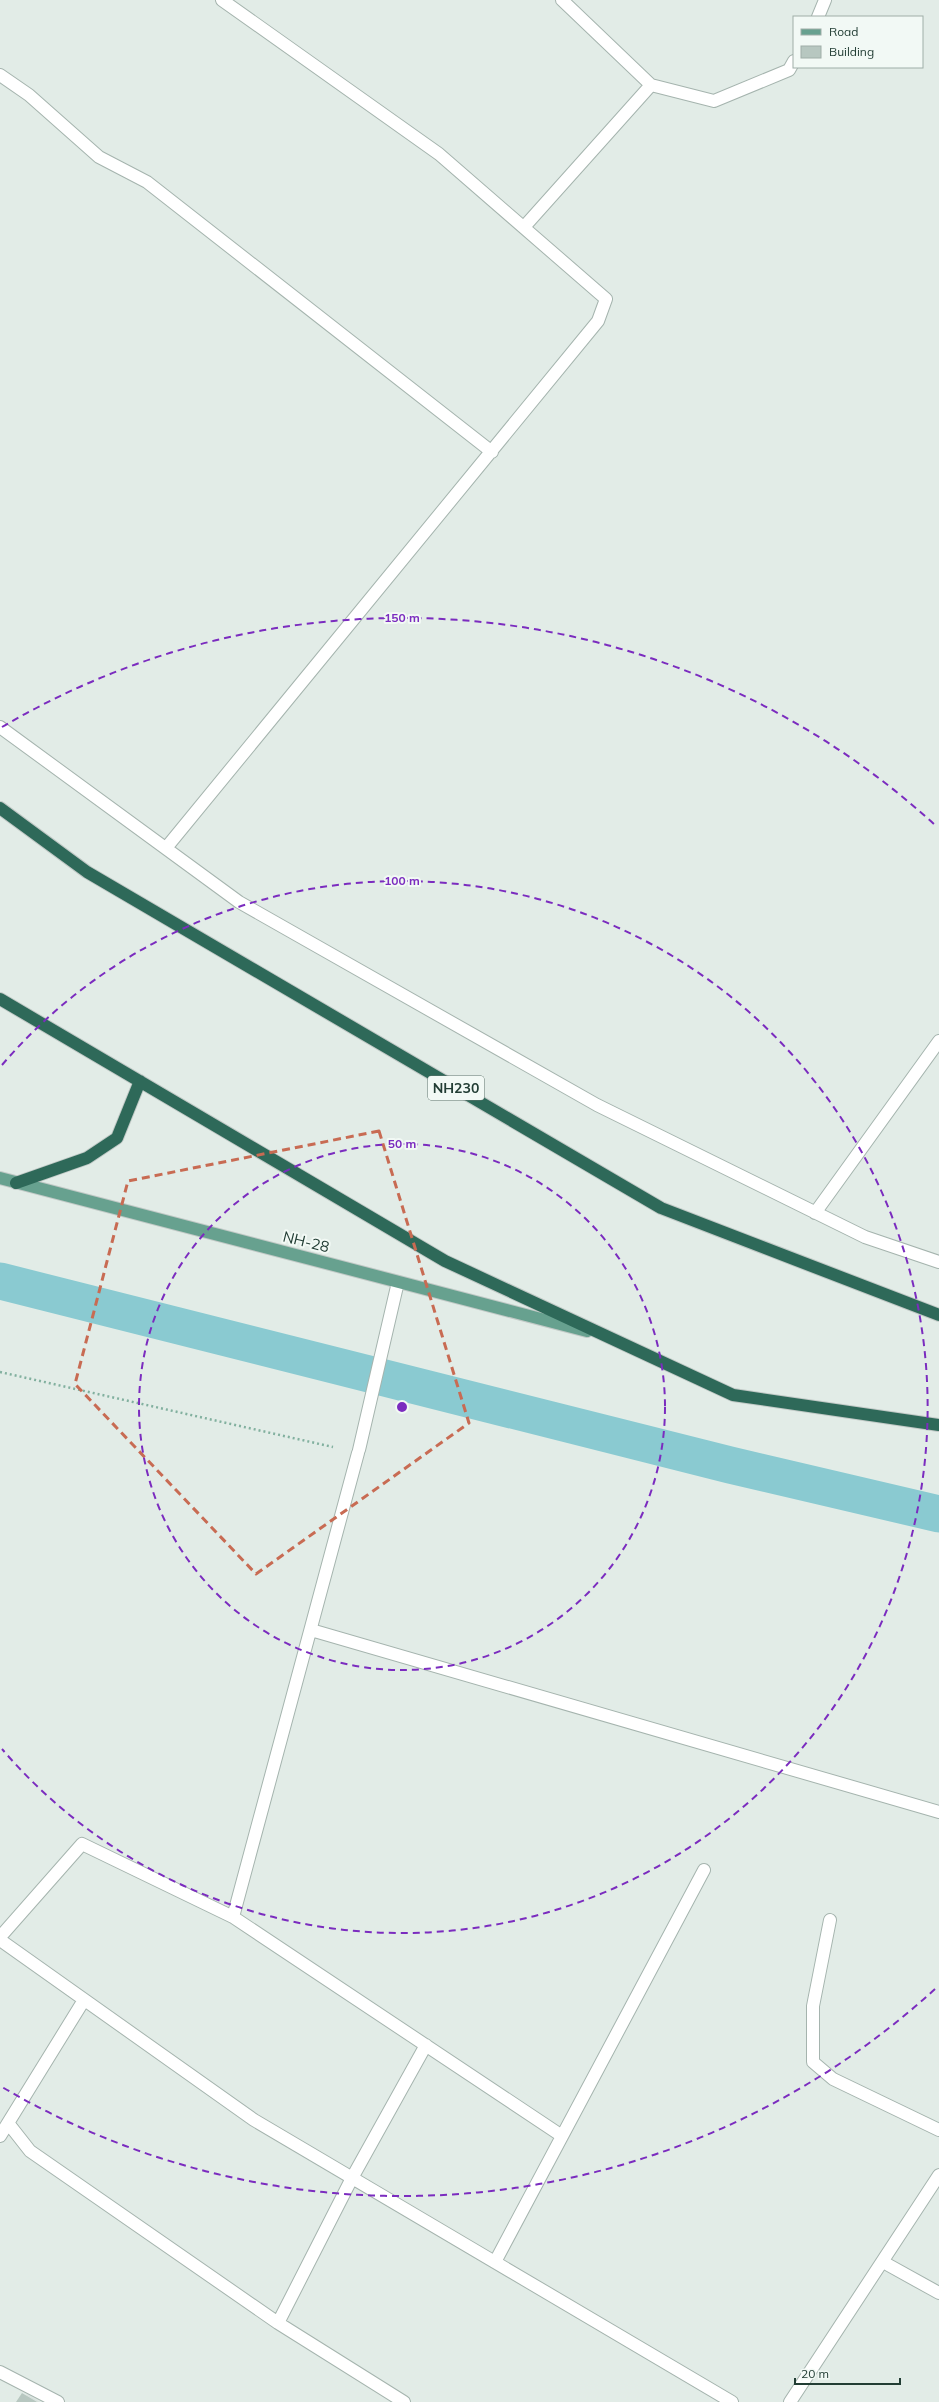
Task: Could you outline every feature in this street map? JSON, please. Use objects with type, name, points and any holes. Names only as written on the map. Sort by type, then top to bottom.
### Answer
[{"type":"highway","name":"NH230","points":[[0,808],[87,872],[661,1208],[939,1315]]},
{"type":"highway","points":[[0,999],[445,1261],[733,1396],[939,1425]]},
{"type":"highway","points":[[16,1183],[87,1158],[117,1138],[140,1081]]},
{"type":"main road","name":"NH-28","points":[[0,1178],[603,1335]]},
{"type":"street","points":[[166,848],[598,321],[606,299],[438,154],[222,0]]},
{"type":"street","points":[[562,0],[652,85],[714,101],[789,70],[793,63]]},
{"type":"street","points":[[818,16],[825,0]]},
{"type":"street","points":[[0,75],[29,95],[99,157],[147,182],[492,452]]},
{"type":"street","points":[[524,227],[652,85]]},
{"type":"street","points":[[0,727],[239,902],[596,1105],[865,1237],[939,1262]]},
{"type":"street","points":[[815,1213],[939,1041]]},
{"type":"street","points":[[233,1917],[359,1451],[398,1282]]},
{"type":"street","points":[[311,1630],[939,1812]]},
{"type":"street","points":[[0,1937],[82,1844],[233,1917],[562,2136]]},
{"type":"street","points":[[495,2262],[704,1870]]},
{"type":"street","points":[[830,1920],[813,2006],[813,2062],[833,2079],[939,2130]]},
{"type":"street","points":[[0,1940],[254,2120],[732,2402]]},
{"type":"street","points":[[0,2136],[84,2000]]},
{"type":"street","points":[[278,2323],[352,2178],[426,2045]]},
{"type":"street","points":[[8,2123],[30,2151],[278,2323],[404,2402]]},
{"type":"street","points":[[790,2402],[939,2175]]},
{"type":"street","points":[[883,2262],[939,2293]]},
{"type":"street","points":[[0,2372],[58,2402]]},
{"type":"path","points":[[0,1372],[359,1451]]},
{"type":"highlighted area","points":[[379,1131],[469,1423],[256,1574],[75,1384],[128,1181]]},
{"type":"building","points":[[22,2393],[37,2402],[16,2402]]},
{"type":"waterway","points":[[0,1281],[730,1465],[939,1514]]}]
